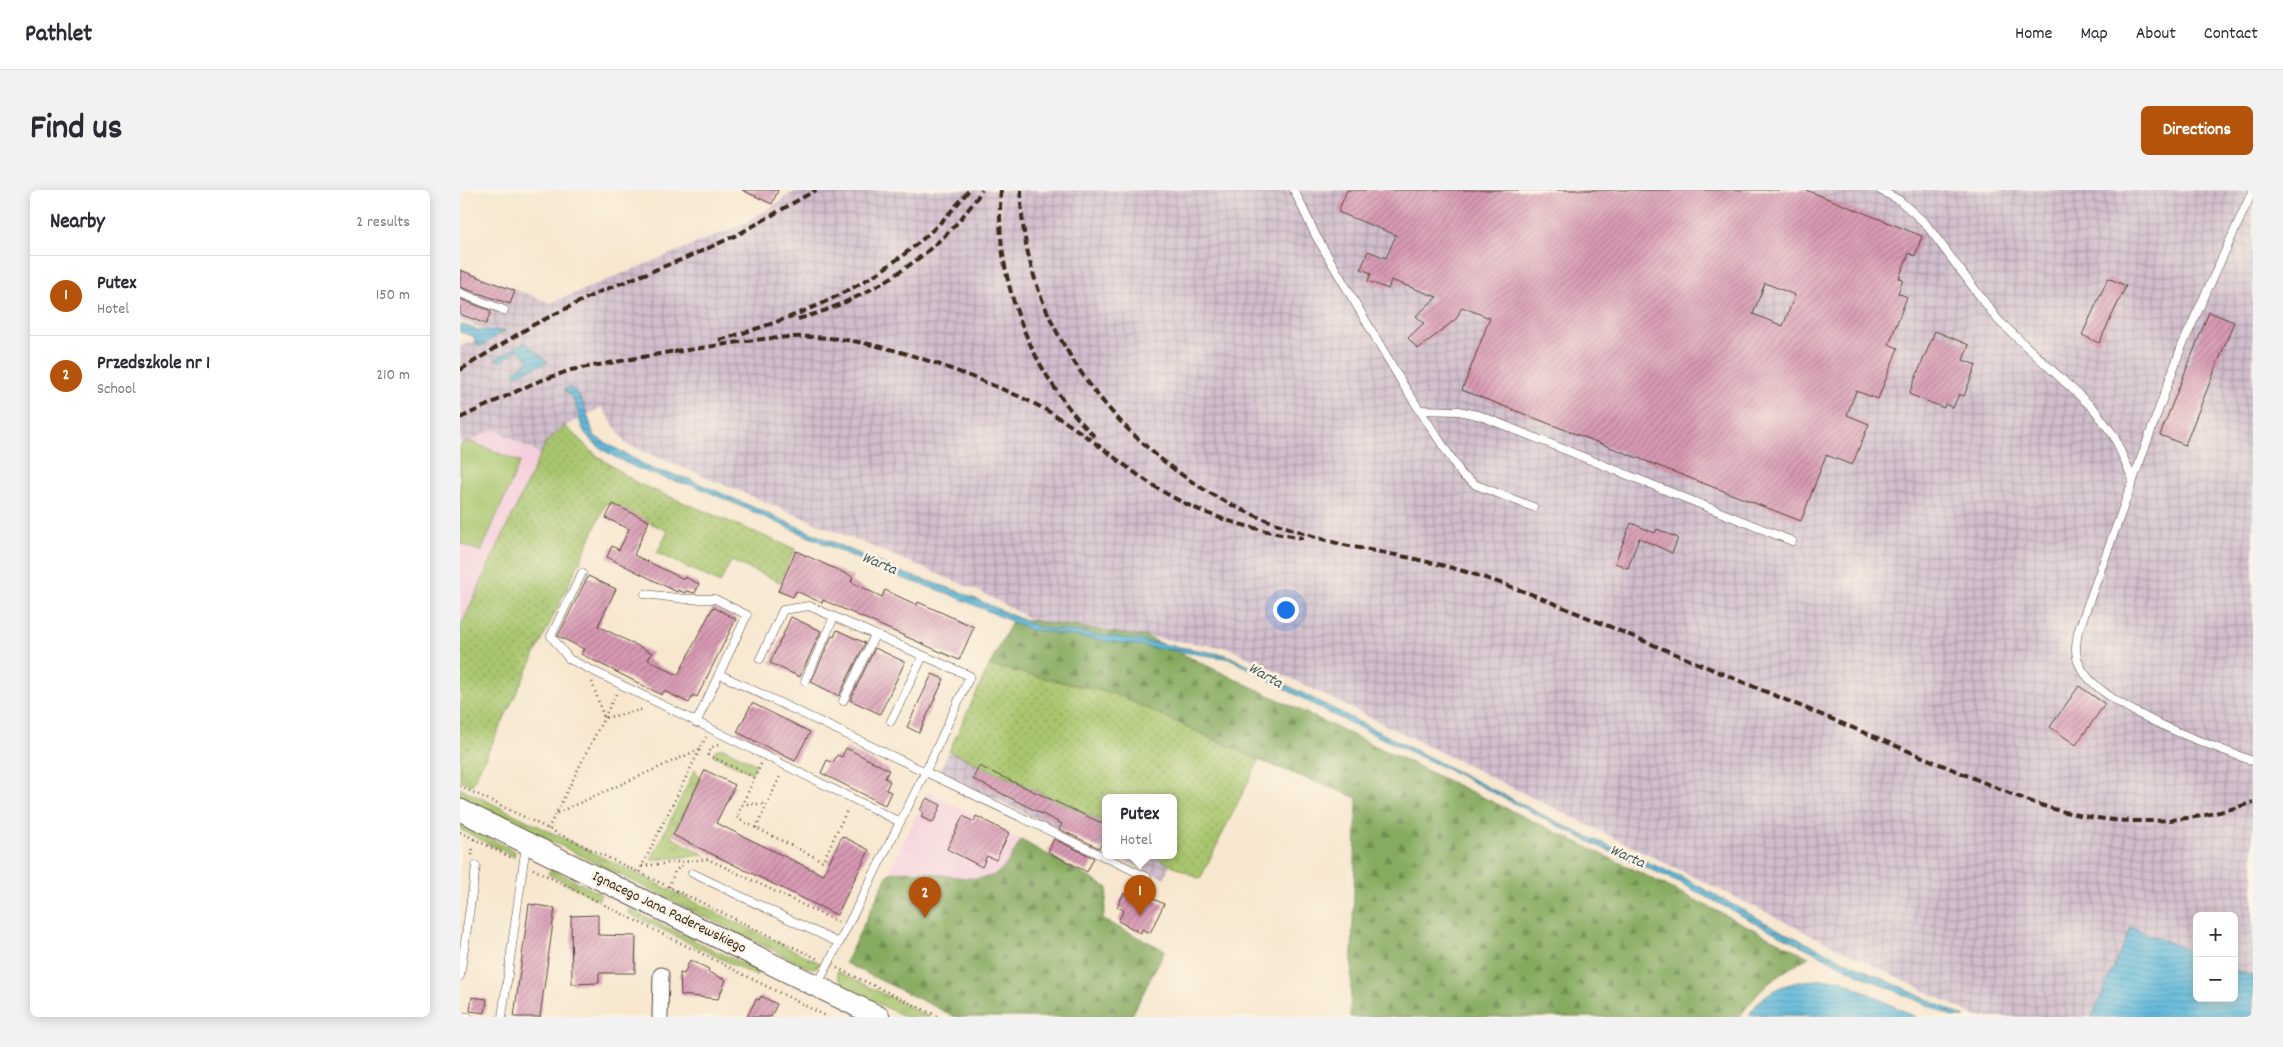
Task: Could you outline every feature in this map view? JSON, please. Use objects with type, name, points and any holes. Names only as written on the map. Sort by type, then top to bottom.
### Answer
[{"type":"main road","name":"Ignacego Jana Paderewskiego","points":[[460,810],[525,853],[817,986],[879,1017]]},
{"type":"street","points":[[660,1017],[661,975]]},
{"type":"lane","points":[[1294,190],[1316,236],[1419,410],[1468,481],[1533,507]]},
{"type":"lane","points":[[1880,190],[1900,200],[1925,223],[1998,320],[2094,408],[2114,436],[2133,480]]},
{"type":"lane","points":[[2253,190],[2181,348],[2078,632],[2075,651],[2079,666],[2090,681],[2110,696],[2157,722],[2209,745],[2253,760]]},
{"type":"lane","points":[[460,293],[504,310]]},
{"type":"lane","points":[[1419,410],[1459,410],[1480,416],[1792,542]]},
{"type":"lane","points":[[582,573],[551,636],[569,660],[900,822]]},
{"type":"lane","points":[[645,594],[685,599],[716,599],[747,615],[696,722]]},
{"type":"lane","points":[[760,659],[783,610],[809,606],[970,676],[925,773],[817,986]]},
{"type":"lane","points":[[805,681],[834,617]]},
{"type":"lane","points":[[843,701],[875,635]]},
{"type":"lane","points":[[891,720],[923,656]]},
{"type":"lane","points":[[719,674],[1102,855]]},
{"type":"lane","points":[[502,1017],[525,853]]},
{"type":"lane","points":[[1110,859],[1147,876]]},
{"type":"lane","points":[[460,976],[476,866]]},
{"type":"lane","points":[[692,872],[839,943]]},
{"type":"lane","points":[[460,1016],[468,1017]]},
{"type":"path","points":[[587,670],[604,718]]},
{"type":"path","points":[[548,829],[620,685]]},
{"type":"path","points":[[604,718],[662,706]]},
{"type":"path","points":[[639,872],[709,730]]},
{"type":"path","points":[[722,744],[712,747],[708,755],[755,778]]},
{"type":"path","points":[[556,814],[700,749]]},
{"type":"path","points":[[762,763],[736,818],[823,861],[850,806]]},
{"type":"path","points":[[756,828],[782,773]]},
{"type":"path","points":[[460,786],[939,1017]]},
{"type":"path","points":[[742,804],[767,804]]},
{"type":"path","points":[[460,832],[525,853],[828,1017]]},
{"type":"path","points":[[642,866],[708,859],[841,923]]},
{"type":"path","points":[[669,887],[675,871],[687,861]]},
{"type":"shaded area","points":[[797,190],[2253,190],[2253,1017],[1978,1017],[1229,648],[1036,622],[981,592],[626,444],[602,407],[565,426],[546,442],[540,454],[494,429],[460,446],[460,347],[492,332],[460,320],[460,268],[551,303],[746,223]]},
{"type":"shaded area","points":[[494,429],[540,454],[460,628],[460,446]]},
{"type":"shaded area","points":[[949,751],[1102,821],[1102,849],[939,773]]},
{"type":"shaded area","points":[[928,792],[1021,840],[940,1009],[845,963]]},
{"type":"shaded area","points":[[1123,859],[1159,859],[1170,865],[1164,878]]},
{"type":"green space","points":[[565,426],[596,455],[637,483],[795,549],[780,582],[731,561],[720,583],[657,553],[668,531],[606,503],[472,785],[460,780],[460,628],[546,442]]},
{"type":"green space","points":[[469,441],[520,462],[481,552],[460,543],[460,446]]},
{"type":"green space","points":[[1014,618],[1147,637],[1629,867],[1809,957],[1770,982],[1754,998],[1740,1017],[1350,1017],[1357,798],[1259,760],[1115,694],[989,666]]},
{"type":"green space","points":[[989,666],[1115,694],[1259,760],[1200,879],[1159,859],[1177,859],[1177,794],[1102,794],[1102,821],[949,751]]},
{"type":"green space","points":[[723,748],[756,764],[752,773],[713,755],[715,750]]},
{"type":"green space","points":[[695,769],[700,780],[671,837],[705,855],[651,860]]},
{"type":"green space","points":[[460,788],[822,964],[814,968],[807,967],[460,796]]},
{"type":"green space","points":[[460,823],[515,851],[514,857],[460,829]]},
{"type":"green space","points":[[1021,840],[1108,888],[1103,920],[1165,950],[1131,1017],[956,1017],[845,963],[888,874],[900,871],[962,878],[989,877],[999,872]]},
{"type":"green space","points":[[551,869],[601,894],[598,900],[548,874]]},
{"type":"green space","points":[[629,909],[758,971],[756,976],[628,913]]},
{"type":"green space","points":[[837,971],[930,1017],[906,1017],[867,998],[846,986],[839,979]]},
{"type":"water","points":[[460,324],[477,330],[505,331],[479,347],[473,336],[460,332]]},
{"type":"water","points":[[525,342],[548,362],[515,375],[514,371],[528,362],[529,359],[518,350],[499,362],[496,359]]},
{"type":"water","name":"Warta","points":[[570,387],[583,402],[594,436],[652,469],[689,479],[903,573],[958,591],[1038,627],[1138,640],[1227,655],[1579,833],[1682,877],[1781,931],[1965,1017],[1954,1017],[1864,977],[1677,881],[1596,845],[1455,773],[1329,713],[1231,659],[1031,630],[947,593],[899,577],[693,485],[666,479],[633,466],[603,450],[584,431],[576,405],[570,395],[564,390]]},
{"type":"water","points":[[2131,927],[2193,952],[2193,1002],[2238,1002],[2238,971],[2253,977],[2253,1017],[2092,1017]]},
{"type":"water","points":[[1839,979],[1916,1017],[1749,1015],[1766,995],[1777,989],[1800,982]]},
{"type":"building","points":[[742,190],[778,190],[772,204]]},
{"type":"building","points":[[1347,190],[1806,190],[1922,236],[1915,256],[1909,253],[1899,278],[1903,280],[1898,293],[1907,297],[1889,344],[1898,348],[1878,399],[1856,391],[1847,415],[1869,424],[1852,465],[1826,455],[1801,521],[1462,390],[1490,318],[1462,307],[1456,319],[1418,349],[1408,338],[1424,323],[1416,316],[1437,297],[1391,280],[1388,289],[1368,281],[1371,273],[1361,269],[1368,251],[1386,258],[1396,235],[1338,212]],"holes":[[[1765,283],[1795,295],[1783,326],[1753,314]]]},
{"type":"building","points":[[460,270],[515,291],[510,304],[460,287]]},
{"type":"building","points":[[2108,278],[2126,286],[2099,343],[2082,335]]},
{"type":"building","points":[[460,299],[491,311],[486,324],[460,314]]},
{"type":"building","points":[[2209,312],[2234,322],[2185,445],[2160,435]]},
{"type":"building","points":[[1935,331],[1969,345],[1963,360],[1976,365],[1964,396],[1959,394],[1953,408],[1945,404],[1944,408],[1909,394]]},
{"type":"building","points":[[613,504],[649,521],[634,555],[684,579],[685,577],[699,584],[695,593],[686,591],[685,593],[678,590],[677,592],[607,557],[612,546],[619,550],[629,529],[606,518]]},
{"type":"building","points":[[1631,523],[1655,533],[1657,529],[1678,538],[1672,553],[1639,538],[1628,568],[1615,563]]},
{"type":"building","points":[[796,551],[853,577],[851,582],[882,597],[885,590],[917,605],[918,602],[974,627],[959,660],[823,600],[822,603],[796,591],[793,597],[778,591]]},
{"type":"building","points":[[588,576],[616,589],[598,626],[652,653],[648,660],[678,675],[713,607],[736,619],[697,697],[693,695],[689,703],[664,691],[662,695],[581,654],[584,649],[558,636]]},
{"type":"building","points":[[791,617],[821,631],[800,677],[770,663]]},
{"type":"building","points":[[837,630],[865,643],[839,696],[811,682],[832,636],[834,637]]},
{"type":"building","points":[[875,648],[905,662],[880,714],[850,700]]},
{"type":"building","points":[[932,674],[944,679],[919,733],[907,727]]},
{"type":"building","points":[[2079,686],[2105,704],[2076,745],[2050,727]]},
{"type":"building","points":[[752,703],[810,732],[795,761],[737,732]]},
{"type":"building","points":[[846,748],[889,770],[885,778],[890,781],[886,790],[891,792],[885,805],[821,773],[827,760],[833,763],[837,755],[842,757]]},
{"type":"building","points":[[979,766],[1102,823],[1102,843],[1099,848],[1059,829],[1062,824],[973,779]]},
{"type":"building","points":[[705,770],[735,785],[716,823],[823,875],[842,836],[869,850],[837,915],[673,835]]},
{"type":"building","points":[[927,798],[941,805],[933,823],[921,817],[923,812],[920,810]]},
{"type":"building","points":[[963,816],[974,822],[976,816],[1009,833],[996,860],[987,856],[982,867],[947,849]]},
{"type":"building","points":[[1054,839],[1094,858],[1087,872],[1048,852]]},
{"type":"building","points":[[1134,890],[1164,904],[1150,933],[1142,929],[1141,933],[1118,921],[1124,910],[1117,907],[1124,893],[1131,897]]},
{"type":"building","points":[[529,904],[555,908],[540,1017],[514,1017]]},
{"type":"building","points":[[598,915],[598,935],[636,936],[635,973],[599,973],[599,983],[572,984],[571,916]]},
{"type":"building","points":[[690,960],[709,969],[708,972],[726,980],[718,999],[681,995],[680,973],[684,974]]},
{"type":"building","points":[[761,996],[777,1004],[771,1017],[747,1017],[756,999],[759,1000]]},
{"type":"building","points":[[472,997],[487,999],[485,1013],[470,1011]]},
{"type":"railway","points":[[460,370],[533,325],[599,292],[693,255],[739,234],[816,190]]},
{"type":"railway","points":[[719,340],[791,317],[857,285],[888,266],[917,244],[944,219],[969,190]]},
{"type":"railway","points":[[798,319],[851,300],[902,271],[947,234],[966,213],[982,190]]},
{"type":"railway","points":[[1001,190],[1000,224],[1003,257],[1021,324],[1035,355],[1053,385],[1095,437]]},
{"type":"railway","points":[[1021,190],[1026,243],[1040,294],[1063,344],[1093,389],[1130,431],[1171,467],[1216,497],[1264,519],[1320,538],[1343,545],[1456,569],[1536,596],[2049,808],[2109,819],[2157,821],[2206,815],[2253,802]]},
{"type":"railway","points":[[674,352],[761,339],[813,337],[855,341],[917,357],[957,371],[1039,406],[1083,434],[1151,484],[1187,504],[1243,525],[1303,538]]},
{"type":"railway","points":[[460,418],[534,383],[571,370],[681,350]]},
{"type":"place","name":"Putex","points":[[1140,916]]},
{"type":"place","name":"Przedszkole nr 1","points":[[925,918]]}]
